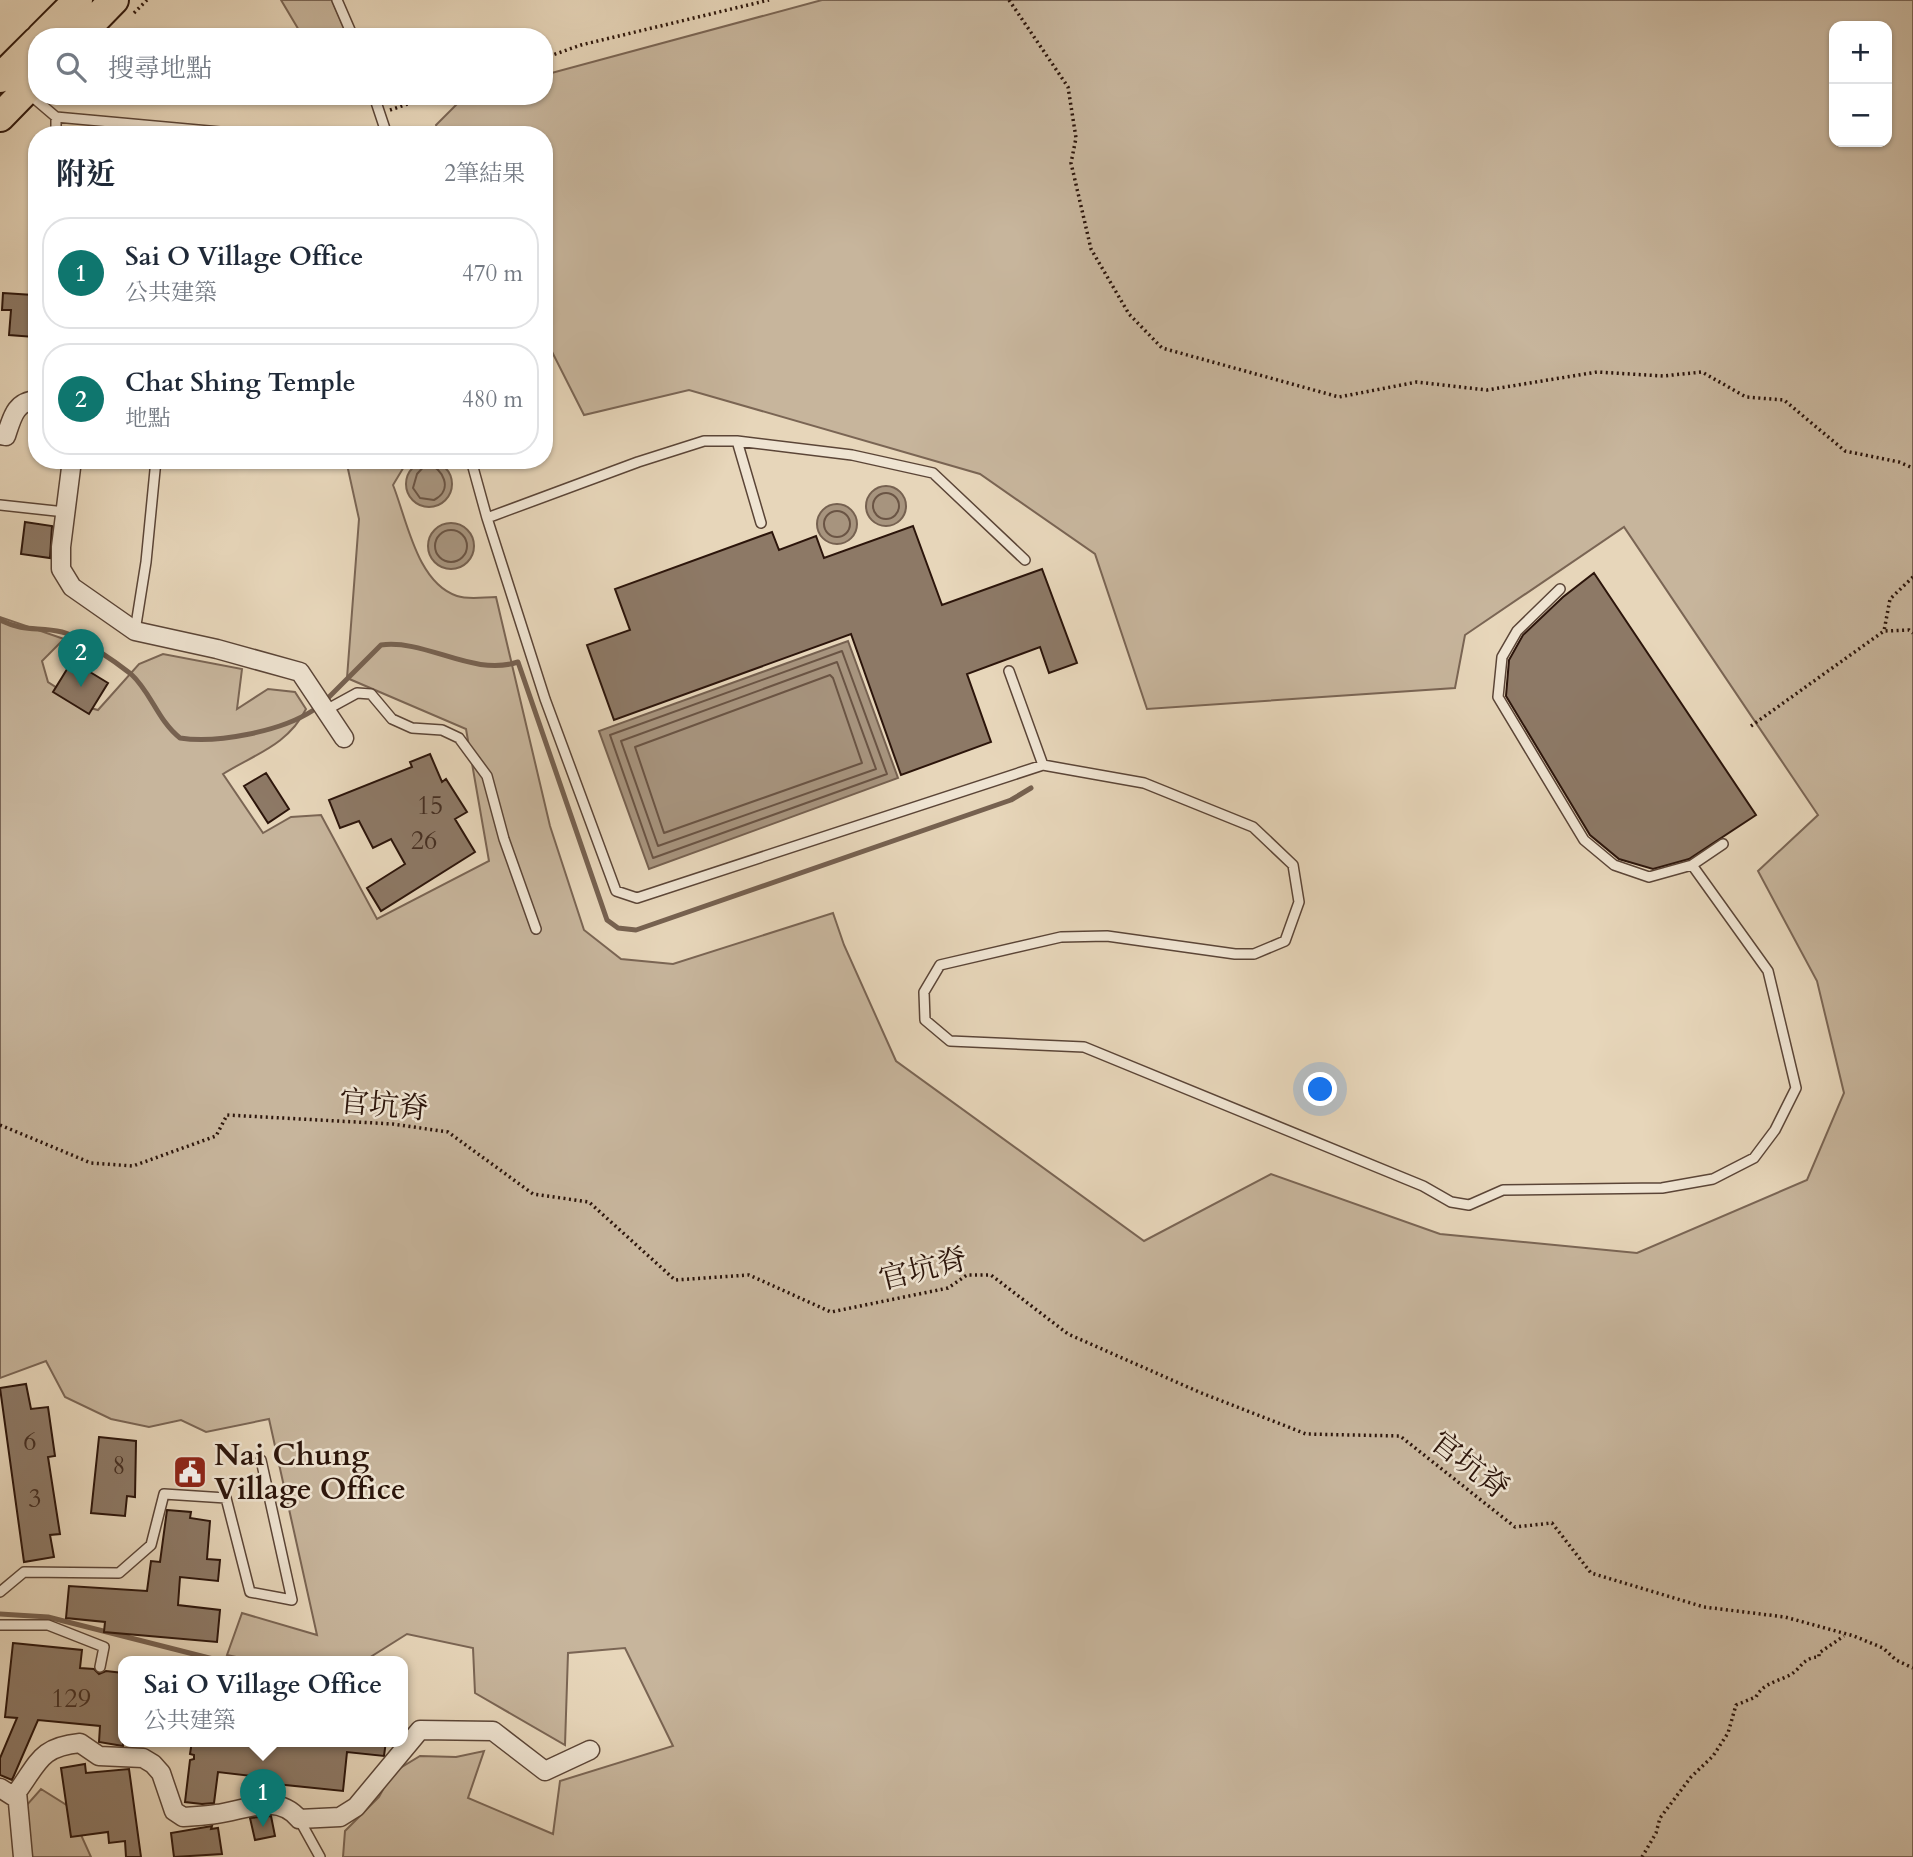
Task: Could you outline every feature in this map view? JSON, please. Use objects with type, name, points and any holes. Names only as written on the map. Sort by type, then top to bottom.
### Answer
[{"type":"main road","points":[[50,28],[78,0]]},
{"type":"main road","points":[[87,28],[114,0]]},
{"type":"main road","points":[[0,78],[28,50]]},
{"type":"main road","points":[[0,117],[28,88]]},
{"type":"street","points":[[0,435],[6,436],[13,411],[22,403],[28,402]]},
{"type":"street","points":[[71,469],[61,569],[72,587],[135,631],[300,672],[344,738]]},
{"type":"street","points":[[408,1744],[420,1730],[493,1731],[545,1771],[590,1750]]},
{"type":"street","points":[[23,1857],[16,1798],[45,1753],[60,1745],[80,1743],[99,1756],[143,1758],[161,1773],[171,1807],[183,1817],[218,1814],[262,1804],[290,1810],[299,1819],[340,1816],[356,1807],[406,1747]]},
{"type":"street","points":[[0,1788],[16,1798]]},
{"type":"lane","points":[[337,0],[349,28]]},
{"type":"lane","points":[[47,105],[56,117],[56,126]]},
{"type":"lane","points":[[377,105],[384,126]]},
{"type":"lane","points":[[56,117],[154,126]]},
{"type":"lane","points":[[737,441],[761,523]]},
{"type":"lane","points":[[486,518],[638,462],[704,442],[737,441],[852,455],[933,472],[1025,561]]},
{"type":"lane","points":[[135,631],[146,562],[155,469]]},
{"type":"lane","points":[[473,469],[486,518],[545,699],[616,891],[638,898],[1043,765],[1144,783],[1253,827],[1293,865],[1299,902],[1294,922],[1285,940],[1254,954],[1107,936],[1061,937],[940,965],[924,992],[925,1020],[950,1041],[1084,1047],[1399,1176],[1451,1202],[1469,1205],[1503,1190],[1662,1188],[1713,1180],[1754,1158],[1775,1130],[1796,1088],[1768,971],[1692,866]]},
{"type":"lane","points":[[0,505],[65,512]]},
{"type":"lane","points":[[1560,589],[1517,631],[1502,657],[1498,697],[1584,840],[1614,865],[1649,877],[1692,866],[1723,844]]},
{"type":"lane","points":[[1010,671],[1043,765]]},
{"type":"lane","points":[[326,710],[357,693],[371,694],[392,719],[412,728],[442,730],[459,738],[487,776],[504,839],[536,929]]},
{"type":"lane","points":[[0,1592],[24,1572],[119,1573],[151,1545],[164,1494],[226,1498],[250,1592],[292,1600],[261,1460]]},
{"type":"lane","points":[[0,1625],[48,1625],[104,1647],[100,1667]]},
{"type":"lane","points":[[299,1819],[320,1857]]},
{"type":"path","points":[[553,55],[581,45],[769,0]]},
{"type":"path","points":[[1009,0],[1068,87],[1076,138],[1071,163],[1091,248],[1129,314],[1162,348],[1339,397],[1417,382],[1487,390],[1597,372],[1663,376],[1702,372],[1746,397],[1784,400],[1845,451],[1899,462],[1913,468]]},
{"type":"path","points":[[380,114],[406,105]]},
{"type":"path","points":[[1884,631],[1890,599],[1913,578]]},
{"type":"path","points":[[1751,726],[1884,631],[1909,630],[1913,633]]},
{"type":"path","name":"官坑脊","points":[[0,1125],[91,1163],[133,1166],[216,1136],[227,1115],[393,1124],[448,1132],[533,1194],[589,1202],[675,1280],[749,1275],[831,1312],[948,1288],[967,1275],[990,1275],[1068,1334],[1258,1416],[1306,1434],[1400,1436],[1516,1527],[1552,1523],[1591,1573],[1704,1607],[1785,1617],[1883,1648],[1896,1660],[1913,1668]]},
{"type":"path","points":[[1642,1857],[1645,1847],[1656,1833],[1660,1818],[1691,1777],[1713,1756],[1728,1733],[1736,1705],[1756,1696],[1780,1678],[1790,1675],[1805,1660],[1819,1657],[1819,1653],[1844,1636]]},
{"type":"shaded area","points":[[281,0],[332,0],[344,28],[298,28]]},
{"type":"shaded area","points":[[822,0],[1913,0],[1913,1857],[343,1857],[345,1831],[379,1797],[392,1773],[420,1756],[456,1757],[484,1751],[468,1798],[553,1834],[560,1781],[673,1746],[625,1648],[568,1653],[565,1745],[475,1693],[473,1648],[407,1634],[372,1656],[227,1655],[242,1613],[317,1635],[269,1419],[206,1432],[181,1420],[149,1427],[111,1419],[65,1397],[46,1361],[0,1378],[0,617],[64,639],[42,661],[48,682],[87,707],[98,710],[139,664],[163,654],[242,669],[237,709],[268,689],[295,692],[306,709],[290,732],[270,748],[223,774],[263,833],[291,817],[321,815],[377,919],[489,861],[466,729],[347,678],[359,519],[348,469],[403,469],[393,485],[415,549],[432,578],[443,589],[457,596],[496,597],[550,826],[584,930],[621,959],[673,964],[833,913],[844,945],[896,1061],[1144,1241],[1271,1174],[1440,1234],[1637,1253],[1807,1180],[1844,1093],[1817,981],[1758,871],[1818,815],[1624,527],[1465,635],[1455,688],[1147,709],[1095,554],[980,474],[689,390],[584,415],[553,354],[553,126],[436,126],[456,105],[553,105],[553,73]]},
{"type":"shaded area","points":[[41,1789],[68,1806],[91,1857],[27,1857],[25,1807]]},
{"type":"water","points":[[412,469],[446,469],[451,475],[451,493],[438,506],[420,506],[407,493],[407,475]]},
{"type":"water","points":[[886,486],[894,487],[900,492],[905,498],[905,514],[900,520],[894,525],[886,526],[878,525],[872,520],[867,514],[866,506],[867,498],[872,492],[878,487]]},
{"type":"water","points":[[837,504],[845,505],[851,510],[856,516],[856,532],[851,538],[845,543],[837,544],[829,543],[823,538],[818,532],[817,524],[818,516],[823,510],[829,505]]},
{"type":"water","points":[[451,523],[467,530],[474,546],[467,562],[451,569],[435,562],[428,546],[435,530]]},
{"type":"water","points":[[848,641],[898,778],[649,869],[599,731]]},
{"type":"building","points":[[3,293],[28,295],[28,337],[9,335],[11,310],[2,310]]},
{"type":"building","points":[[25,522],[52,526],[50,558],[21,554]]},
{"type":"building","points":[[913,526],[942,605],[1042,569],[1077,663],[1049,673],[1040,647],[967,674],[991,742],[901,775],[851,634],[614,720],[587,645],[630,630],[615,589],[772,532],[779,550],[816,536],[824,558]]},
{"type":"building","points":[[1594,573],[1756,815],[1689,859],[1653,869],[1619,859],[1590,835],[1506,696],[1509,660],[1523,635],[1563,597]]},
{"type":"building","points":[[72,661],[108,683],[89,714],[53,692]]},
{"type":"building","points":[[430,754],[442,782],[446,779],[467,812],[455,819],[475,852],[381,911],[367,888],[405,864],[391,839],[373,848],[359,821],[340,828],[329,800],[412,767],[410,762]]},
{"type":"building","points":[[266,773],[289,809],[268,823],[244,786]]},
{"type":"building","points":[[26,1384],[31,1409],[48,1407],[55,1456],[48,1457],[60,1534],[50,1535],[54,1557],[24,1562],[0,1388]]},
{"type":"building","points":[[99,1437],[136,1441],[135,1497],[127,1496],[125,1516],[91,1513]]},
{"type":"building","name":"Nai Chung Village Office","points":[[181,1459],[201,1461],[199,1484],[178,1482]]},
{"type":"building","points":[[167,1510],[191,1512],[190,1518],[210,1521],[207,1559],[220,1560],[218,1581],[180,1577],[178,1605],[220,1610],[217,1642],[104,1632],[105,1622],[66,1618],[69,1586],[147,1591],[151,1561],[160,1562]]},
{"type":"building","points":[[13,1643],[82,1650],[80,1668],[94,1669],[99,1674],[106,1671],[118,1672],[118,1745],[99,1742],[100,1726],[38,1720],[12,1780],[0,1775],[0,1758],[17,1718],[5,1717]]},
{"type":"building","points":[[191,1747],[385,1747],[384,1756],[347,1752],[343,1791],[276,1784],[276,1779],[218,1772],[214,1803],[202,1804],[185,1802],[190,1760],[194,1759],[194,1755],[190,1754]]},
{"type":"building","points":[[85,1764],[86,1773],[129,1769],[141,1857],[126,1857],[125,1841],[109,1843],[108,1832],[71,1837],[61,1768]]},
{"type":"building","points":[[271,1816],[275,1836],[255,1840],[250,1818]]},
{"type":"building","points":[[212,1826],[211,1829],[218,1828],[222,1854],[174,1857],[171,1833]]},
{"type":"waterway","points":[[0,620],[17,627],[62,632],[98,650],[138,681],[166,723],[180,738],[212,739],[248,734],[284,724],[312,711]]},
{"type":"waterway","points":[[328,698],[381,645],[415,647],[484,665],[518,662],[607,920],[618,928],[636,930],[1011,800],[1031,788]]},
{"type":"waterway","points":[[0,1614],[48,1617],[201,1656]]},
{"type":"place","name":"Chat Shing Temple","points":[[81,687]]},
{"type":"place","name":"Nai Chung Village Office","points":[[190,1472]]},
{"type":"place","name":"Sai O Village Office","points":[[263,1827]]}]
